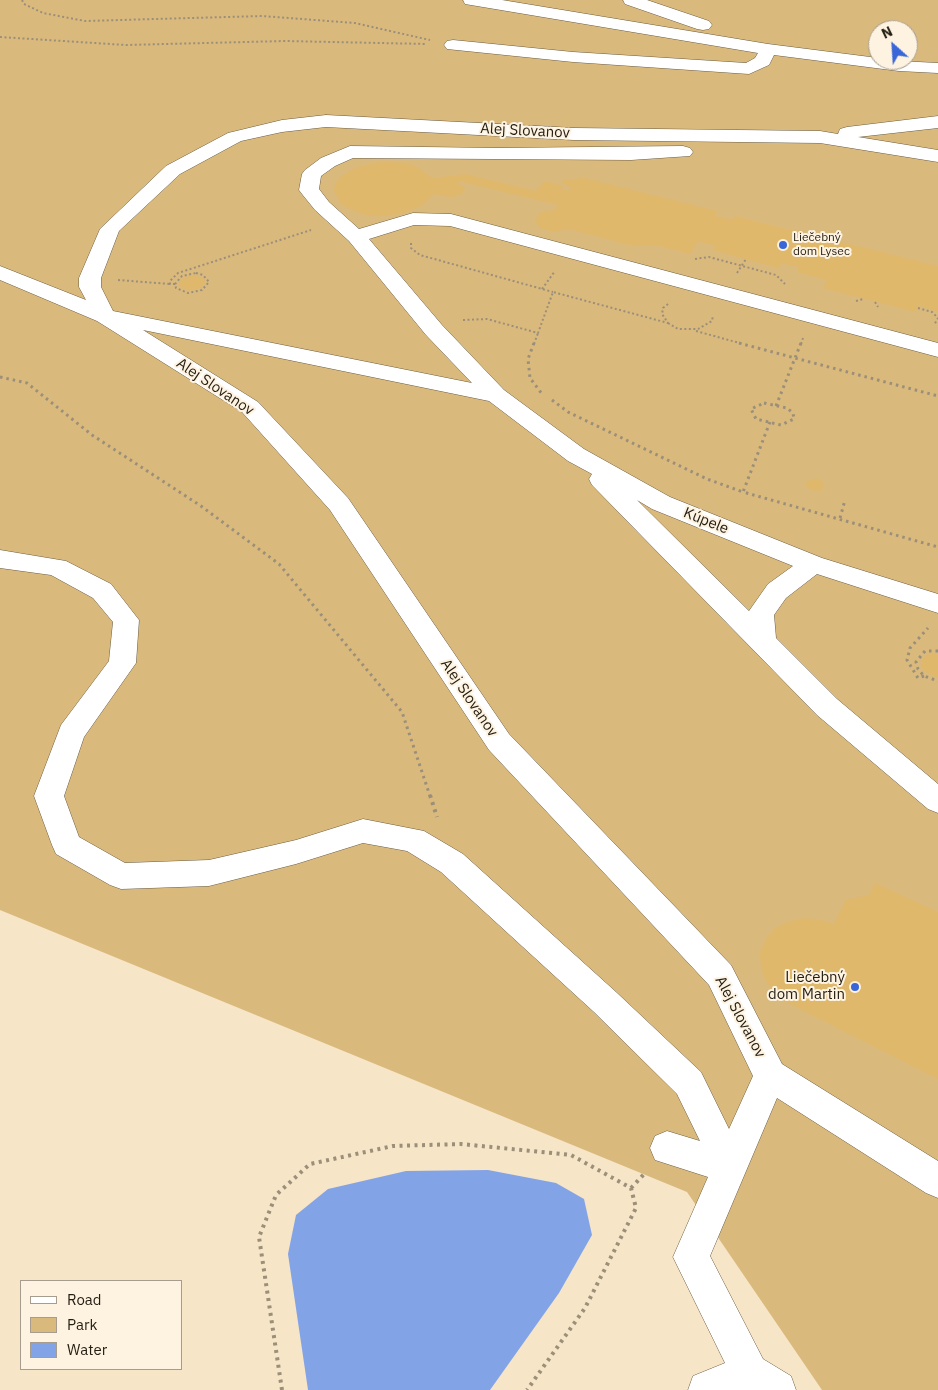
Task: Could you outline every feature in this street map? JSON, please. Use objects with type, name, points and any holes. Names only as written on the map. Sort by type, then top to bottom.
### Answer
[{"type":"street","points":[[472,0],[768,49],[899,66],[938,68]]},
{"type":"street","points":[[631,0],[694,23],[777,38],[840,42]]},
{"type":"street","points":[[452,45],[572,57],[749,69],[763,61],[768,49]]},
{"type":"street","points":[[918,53],[938,52]]},
{"type":"street","name":"Alej Slovanov","points":[[938,156],[820,137],[574,134],[326,121],[282,126],[235,137],[173,170],[110,229],[90,278],[90,287],[105,316],[250,407],[339,504],[499,742],[720,976],[770,1075],[938,1181]]},
{"type":"street","points":[[820,137],[938,122]]},
{"type":"street","name":"Kúpele","points":[[820,137],[765,147],[632,154],[350,152],[328,162],[312,174],[309,190],[322,206],[356,237],[434,330],[496,395],[576,455],[661,503],[935,613]]},
{"type":"street","points":[[356,237],[413,219],[451,220],[938,350]]},
{"type":"street","points":[[0,272],[105,316],[496,395]]},
{"type":"street","points":[[576,455],[763,641],[826,707],[938,801]]},
{"type":"street","points":[[0,560],[57,567],[102,591],[126,620],[122,663],[71,732],[49,796],[68,845],[121,876],[209,873],[296,852],[363,832],[413,840],[452,863],[605,1002],[689,1083],[730,1167]]},
{"type":"street","points":[[763,641],[761,614],[777,591],[813,564]]},
{"type":"street","points":[[707,1390],[764,1381],[691,1256],[770,1075]]},
{"type":"street","points":[[667,1148],[730,1167]]},
{"type":"path","points":[[22,0],[24,4],[43,13],[85,21],[262,16],[355,23],[452,45]]},
{"type":"path","points":[[0,37],[126,45],[285,41],[452,45]]},
{"type":"path","points":[[170,284],[173,277],[178,273],[340,221]]},
{"type":"path","points":[[414,240],[411,248],[420,255],[668,323],[678,329],[692,330],[938,396]]},
{"type":"path","points":[[737,273],[746,259]]},
{"type":"path","points":[[542,289],[557,269],[548,266]]},
{"type":"path","points":[[152,282],[175,284],[182,276],[189,274],[203,275],[209,282],[202,290],[188,293],[181,292],[175,284]]},
{"type":"path","points":[[553,292],[528,359],[530,378],[542,394],[568,412],[707,479],[743,492],[938,547]]},
{"type":"path","points":[[856,301],[863,299]]},
{"type":"path","points":[[875,302],[878,307]]},
{"type":"path","points":[[668,323],[662,314],[663,308],[669,303]]},
{"type":"path","points":[[918,308],[932,312],[938,318],[934,326]]},
{"type":"path","points":[[692,330],[712,322],[711,310]]},
{"type":"path","points":[[434,330],[460,320],[487,319],[538,333]]},
{"type":"path","points":[[776,406],[805,335]]},
{"type":"path","points":[[0,377],[27,383],[92,435],[201,506],[279,564],[402,712],[452,863]]},
{"type":"path","points":[[764,403],[787,408],[793,413],[794,419],[781,425],[770,422],[756,419],[751,409],[764,403]]},
{"type":"path","points":[[743,492],[770,422]]},
{"type":"path","points":[[840,518],[845,500]]},
{"type":"path","points":[[924,676],[918,678],[907,660],[910,648],[935,613]]},
{"type":"path","points":[[938,650],[925,651],[916,662],[918,669],[924,676],[938,681]]},
{"type":"path","points":[[282,1390],[259,1238],[276,1195],[310,1164],[393,1146],[461,1144],[571,1155],[631,1188],[636,1208],[585,1308],[527,1390]]},
{"type":"green space","points":[[0,0],[938,0],[938,1390],[822,1390],[687,1192],[0,910]]},
{"type":"water","points":[[488,1170],[556,1183],[584,1199],[592,1235],[559,1293],[490,1390],[308,1390],[288,1254],[296,1215],[328,1189],[406,1171]]},
{"type":"building","name":"Liečebný dom Lysec","points":[[381,162],[406,163],[417,167],[432,178],[465,174],[536,191],[545,181],[563,186],[561,189],[569,191],[571,187],[562,182],[565,179],[578,179],[580,177],[717,211],[715,216],[732,220],[735,216],[799,232],[798,237],[814,241],[817,236],[938,266],[938,312],[919,305],[916,312],[823,288],[827,280],[797,272],[799,267],[781,263],[779,268],[713,250],[716,246],[698,241],[690,254],[660,246],[629,245],[569,229],[554,232],[540,228],[535,220],[541,212],[555,210],[558,205],[463,182],[457,182],[465,188],[462,194],[451,197],[433,194],[423,205],[402,214],[375,216],[362,214],[342,205],[334,191],[335,184],[340,177],[357,167]]},
{"type":"building","points":[[194,275],[204,279],[205,283],[202,287],[189,291],[179,286],[182,279]]},
{"type":"building","points":[[816,478],[822,481],[824,487],[820,491],[811,490],[806,486],[806,482]]},
{"type":"building","points":[[938,653],[938,678],[924,671],[921,665],[922,659],[928,654]]},
{"type":"building","name":"Liečebný dom Martin","points":[[875,883],[938,912],[938,1079],[790,1004],[776,994],[766,981],[761,966],[760,952],[766,939],[775,928],[804,918],[834,924],[846,900],[869,895]]},
{"type":"place","name":"Liečebný dom Lysec","points":[[783,245]]},
{"type":"place","name":"Liečebný dom Martin","points":[[855,987]]}]
